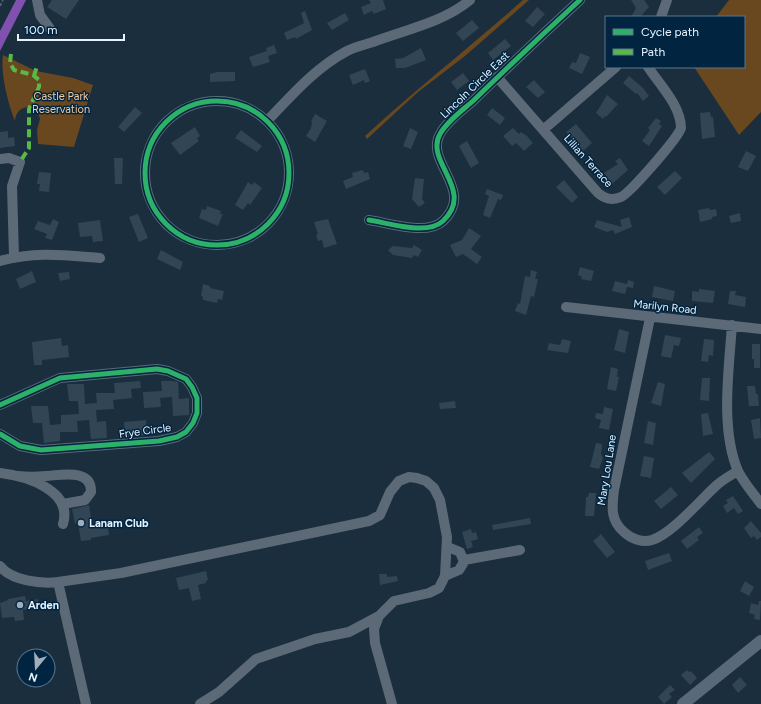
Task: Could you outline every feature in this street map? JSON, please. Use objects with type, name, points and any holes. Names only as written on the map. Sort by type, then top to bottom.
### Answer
[{"type":"main road","points":[[683,704],[761,641]]},
{"type":"street","points":[[37,0],[40,15],[51,30]]},
{"type":"street","points":[[267,121],[304,82],[324,65],[348,50],[446,15],[470,0]]},
{"type":"street","name":"Lincoln Circle East","points":[[369,220],[424,228],[435,226],[445,219],[452,208],[454,192],[438,154],[438,139],[442,131],[497,77],[580,0]]},
{"type":"street","points":[[662,16],[666,0]]},
{"type":"street","points":[[543,130],[615,68]]},
{"type":"street","name":"Lillian Terrace","points":[[497,77],[604,198],[616,199],[622,197],[630,191],[681,128],[681,120],[675,106],[649,68]]},
{"type":"street","points":[[216,101],[233,103],[249,108],[267,121],[281,139],[285,150],[289,172],[284,200],[268,224],[255,234],[240,242],[217,245],[195,242],[184,237],[166,224],[155,211],[148,196],[144,173],[145,162],[152,140],[165,122],[183,109],[199,103],[216,101]]},
{"type":"street","points":[[0,159],[9,158],[20,162],[12,186],[14,257]]},
{"type":"street","points":[[0,261],[33,254],[100,258]]},
{"type":"street","name":"Marilyn Road","points":[[566,307],[650,318],[761,329]]},
{"type":"street","name":"Mary Lou Lane","points":[[650,318],[614,490],[612,506],[614,521],[626,534],[634,539],[652,540],[664,533],[719,484],[738,470]]},
{"type":"street","points":[[732,325],[727,388],[731,446],[738,470],[761,504]]},
{"type":"street","name":"Frye Circle","points":[[0,405],[60,378],[157,369],[168,371],[186,379],[197,398],[197,413],[190,428],[169,440],[42,450],[20,446],[0,434]]},
{"type":"street","points":[[0,473],[18,476],[77,474],[88,480],[91,487],[88,497],[83,501],[63,504]]},
{"type":"street","points":[[18,476],[41,485],[56,496],[63,504],[65,513],[63,524]]},
{"type":"street","points":[[0,566],[5,571],[32,582],[58,582],[121,573],[369,521],[380,515],[392,487],[399,480],[409,477],[426,481],[434,488],[440,500],[445,521],[448,547],[446,576],[439,588],[429,593],[394,602],[379,616],[349,632],[315,640],[256,659],[224,688],[200,704]]},
{"type":"street","points":[[446,576],[463,567],[464,560],[460,552],[448,547]]},
{"type":"street","points":[[464,560],[520,550]]},
{"type":"street","points":[[58,582],[86,704]]},
{"type":"street","points":[[379,616],[374,630],[375,643],[392,704]]},
{"type":"path","points":[[0,6],[3,0]]},
{"type":"green space","points":[[523,0],[529,0],[465,56],[418,92],[367,139],[365,136],[384,119]]},
{"type":"green space","points":[[729,0],[761,0],[761,112],[739,135],[695,68],[745,68],[745,16],[717,16]]},
{"type":"green space","name":"Castle Park Reservation","points":[[3,55],[36,71],[73,78],[93,85],[74,147],[38,144],[37,130],[40,119],[35,110],[31,108],[22,108],[16,115],[15,121],[5,88],[2,62]]},
{"type":"shaded area","points":[[16,0],[26,0],[0,51],[0,31]]},
{"type":"building","points":[[52,0],[79,0],[66,19],[47,7]]},
{"type":"building","points":[[369,0],[383,0],[386,9],[374,14],[372,11],[364,15],[361,7],[371,3]]},
{"type":"building","points":[[631,0],[644,0],[649,7],[641,16],[632,16],[636,8]]},
{"type":"building","points":[[537,7],[545,14],[533,27],[525,21]]},
{"type":"building","points":[[305,11],[312,30],[296,39],[295,37],[287,40],[284,33],[304,23],[301,13]]},
{"type":"building","points":[[345,13],[349,20],[332,30],[327,23]]},
{"type":"building","points":[[472,20],[479,28],[463,41],[456,33]]},
{"type":"building","points":[[505,39],[511,46],[493,60],[488,53]]},
{"type":"building","points":[[274,45],[277,53],[268,56],[270,62],[253,67],[249,57],[267,51],[266,48]]},
{"type":"building","points":[[421,48],[426,60],[405,68],[396,68],[395,59],[403,58]]},
{"type":"building","points":[[580,53],[590,57],[582,74],[569,68],[572,62],[576,63]]},
{"type":"building","points":[[365,69],[370,81],[365,83],[364,80],[353,85],[349,75]]},
{"type":"building","points":[[217,72],[235,72],[235,81],[210,82],[210,74]]},
{"type":"building","points":[[463,73],[469,81],[457,90],[451,82]]},
{"type":"building","points":[[629,76],[643,88],[649,96],[643,101],[637,93],[636,94],[623,83]]},
{"type":"building","points":[[534,80],[545,92],[538,98],[526,87]]},
{"type":"building","points":[[607,95],[618,104],[603,119],[596,113]]},
{"type":"building","points":[[135,107],[142,113],[124,132],[118,127]]},
{"type":"building","points":[[492,108],[505,118],[500,125],[487,115]]},
{"type":"building","points":[[710,112],[711,117],[713,117],[715,137],[702,139],[700,113]]},
{"type":"building","points":[[315,114],[327,121],[315,142],[306,136],[311,128],[311,121]]},
{"type":"building","points":[[656,118],[661,121],[659,124],[662,126],[649,146],[642,141],[650,130],[648,128]]},
{"type":"building","points":[[576,124],[592,143],[583,151],[566,132]]},
{"type":"building","points":[[195,127],[200,136],[197,138],[199,141],[180,155],[171,143]]},
{"type":"building","points":[[410,128],[418,132],[411,149],[403,146]]},
{"type":"building","points":[[513,128],[519,134],[521,132],[527,136],[533,143],[524,151],[516,143],[512,146],[503,136]]},
{"type":"building","points":[[241,130],[262,146],[257,152],[235,138]]},
{"type":"building","points":[[8,131],[8,138],[14,137],[15,146],[0,148],[0,132]]},
{"type":"building","points":[[467,141],[479,163],[471,168],[459,146]]},
{"type":"building","points":[[746,151],[756,156],[748,171],[738,167]]},
{"type":"building","points":[[114,158],[123,158],[122,184],[115,184]]},
{"type":"building","points":[[620,158],[628,170],[612,184],[604,173],[618,164],[615,161]]},
{"type":"building","points":[[363,170],[364,173],[368,172],[370,179],[346,189],[343,181],[353,177],[352,173]]},
{"type":"building","points":[[675,171],[682,178],[665,195],[657,187]]},
{"type":"building","points":[[39,172],[51,173],[49,192],[39,191],[40,184],[37,184]]},
{"type":"building","points":[[415,178],[424,179],[422,199],[425,203],[419,207],[412,199]]},
{"type":"building","points":[[564,180],[578,197],[572,203],[556,187]]},
{"type":"building","points":[[248,182],[252,185],[254,182],[262,188],[250,205],[248,203],[243,210],[235,205]]},
{"type":"building","points":[[487,189],[503,195],[501,200],[498,199],[490,218],[483,215],[489,196],[485,194]]},
{"type":"building","points":[[207,206],[221,211],[220,214],[223,214],[218,226],[199,218],[202,209],[206,210]]},
{"type":"building","points":[[709,208],[710,210],[716,209],[717,216],[700,222],[698,210]]},
{"type":"building","points":[[740,213],[741,221],[731,223],[729,216]]},
{"type":"building","points":[[138,214],[148,238],[139,242],[129,217]]},
{"type":"building","points":[[629,217],[632,227],[615,234],[613,230],[607,232],[594,227],[597,220],[622,227],[620,220]]},
{"type":"building","points":[[53,219],[59,222],[52,240],[45,238],[47,234],[34,229],[38,221],[50,225]]},
{"type":"building","points":[[328,219],[337,244],[324,248],[322,240],[318,241],[316,235],[318,234],[314,222]]},
{"type":"building","points":[[100,220],[103,241],[93,242],[92,236],[80,237],[78,223]]},
{"type":"building","points":[[469,228],[481,236],[471,249],[482,257],[477,264],[463,254],[456,257],[450,245],[462,240]]},
{"type":"building","points":[[414,245],[422,250],[418,257],[414,255],[412,258],[393,255],[388,250],[393,246],[412,248]]},
{"type":"building","points":[[161,250],[183,262],[180,270],[157,259]]},
{"type":"building","points":[[580,267],[594,271],[591,281],[581,279],[582,277],[578,275]]},
{"type":"building","points":[[531,270],[537,272],[535,279],[538,279],[534,297],[531,296],[526,315],[515,311],[518,303],[520,304],[525,276],[530,277]]},
{"type":"building","points":[[32,271],[36,282],[20,289],[16,279]]},
{"type":"building","points":[[69,272],[70,279],[60,281],[58,273]]},
{"type":"building","points":[[628,280],[634,282],[633,288],[627,287],[625,294],[612,291],[615,281],[627,284]]},
{"type":"building","points":[[203,284],[210,286],[210,288],[224,291],[222,300],[218,299],[217,303],[203,300],[203,297],[201,296]]},
{"type":"building","points":[[654,286],[675,291],[673,301],[652,297]]},
{"type":"building","points":[[699,289],[715,291],[713,303],[692,301],[692,291],[699,292]]},
{"type":"building","points":[[730,291],[736,291],[735,295],[746,297],[745,307],[728,304]]},
{"type":"building","points":[[619,329],[629,332],[625,353],[614,350]]},
{"type":"building","points":[[665,335],[681,338],[679,346],[674,345],[671,358],[661,356]]},
{"type":"building","points":[[61,338],[62,346],[68,345],[69,357],[42,360],[42,365],[34,365],[32,342]]},
{"type":"building","points":[[562,339],[571,341],[568,353],[547,350],[549,343],[560,345]]},
{"type":"building","points":[[704,339],[714,340],[713,356],[709,355],[708,362],[701,361]]},
{"type":"building","points":[[752,344],[760,344],[760,368],[754,368],[754,359],[752,359]]},
{"type":"building","points":[[611,367],[618,369],[617,377],[619,377],[616,391],[607,389]]},
{"type":"building","points":[[702,378],[710,378],[709,401],[700,400]]},
{"type":"building","points":[[140,381],[141,388],[131,389],[132,398],[113,400],[114,409],[96,410],[97,422],[106,421],[107,438],[91,439],[89,420],[77,421],[78,432],[60,432],[60,441],[44,443],[42,423],[33,423],[31,406],[48,406],[50,425],[61,424],[61,415],[79,414],[78,401],[69,401],[67,384],[84,384],[85,404],[97,403],[96,393],[115,393],[114,383]]},
{"type":"building","points":[[161,381],[178,382],[179,399],[189,398],[189,415],[173,416],[172,397],[160,398],[161,407],[144,408],[143,392],[162,391]]},
{"type":"building","points":[[658,382],[665,384],[661,406],[651,403]]},
{"type":"building","points":[[747,386],[755,386],[756,394],[758,394],[759,406],[749,406]]},
{"type":"building","points":[[455,401],[456,408],[440,409],[439,403]]},
{"type":"building","points":[[604,407],[613,409],[609,430],[599,428],[601,420],[595,418],[596,413],[603,414]]},
{"type":"building","points":[[708,413],[713,434],[703,436],[701,414]]},
{"type":"building","points":[[760,418],[761,438],[754,439],[751,420]]},
{"type":"building","points":[[146,420],[147,435],[125,437],[124,422]]},
{"type":"building","points":[[648,421],[656,423],[653,445],[644,443]]},
{"type":"building","points":[[596,443],[602,444],[601,454],[603,458],[599,469],[590,467]]},
{"type":"building","points":[[709,452],[715,459],[691,483],[682,473]]},
{"type":"building","points":[[644,456],[654,458],[651,478],[640,476]]},
{"type":"building","points":[[671,487],[678,495],[661,509],[654,501]]},
{"type":"building","points":[[589,493],[596,493],[594,516],[585,516],[586,497],[588,497]]},
{"type":"building","points":[[733,496],[743,511],[738,514],[734,508],[727,513],[723,506],[728,503],[726,500]]},
{"type":"building","name":"Lanam Club","points":[[89,505],[92,524],[107,522],[109,535],[81,541],[78,523],[75,524],[72,509]]},
{"type":"building","points":[[530,518],[531,524],[493,530],[492,525]]},
{"type":"building","points":[[751,521],[761,533],[761,537],[757,540],[754,536],[751,538],[744,528]]},
{"type":"building","points":[[699,527],[703,533],[697,537],[699,540],[687,549],[681,541]]},
{"type":"building","points":[[471,529],[472,533],[476,532],[478,539],[471,541],[473,547],[467,549],[462,532]]},
{"type":"building","points":[[601,534],[615,552],[607,558],[593,541]]},
{"type":"building","points":[[669,553],[672,561],[648,570],[645,561]]},
{"type":"building","points":[[206,571],[208,580],[206,583],[198,585],[201,599],[192,601],[189,588],[179,590],[176,578]]},
{"type":"building","points":[[379,574],[387,574],[387,577],[397,576],[398,581],[380,585]]},
{"type":"building","points":[[745,581],[754,587],[749,596],[740,591]]},
{"type":"building","name":"Arden","points":[[25,596],[26,601],[38,599],[39,607],[23,610],[24,620],[15,621],[14,617],[2,618],[0,603],[8,599]]},
{"type":"building","points":[[759,601],[761,601],[760,620],[754,619],[755,615],[749,613],[751,603],[758,605]]},
{"type":"building","points":[[687,670],[689,672],[691,671],[697,678],[690,685],[681,675]]},
{"type":"building","points":[[740,677],[747,685],[738,693],[732,685]]},
{"type":"building","points":[[670,685],[675,690],[669,694],[672,697],[664,704],[658,697]]},
{"type":"marked path","points":[[11,54],[10,63],[14,70],[33,75],[39,80],[39,87],[29,109],[29,148],[20,162]]},
{"type":"marked path","points":[[34,76],[37,66]]},
{"type":"cycle path","points":[[369,220],[397,226],[418,228],[428,228],[443,221],[452,210],[454,198],[448,176],[438,155],[437,145],[443,129],[580,0]]},
{"type":"cycle path","points":[[210,101],[224,101],[251,109],[263,117],[273,127],[284,145],[288,159],[289,173],[288,187],[284,201],[273,219],[263,229],[245,240],[224,245],[210,245],[183,237],[171,229],[161,219],[150,201],[145,180],[145,166],[153,139],[161,127],[171,117],[189,106],[210,101]]},
{"type":"cycle path","points":[[0,405],[60,378],[157,369],[168,371],[186,379],[197,398],[197,413],[193,423],[186,432],[177,437],[159,441],[41,450],[20,446],[0,434]]},
{"type":"place","name":"Lanam Club","points":[[81,523]]},
{"type":"place","name":"Arden","points":[[20,605]]}]
